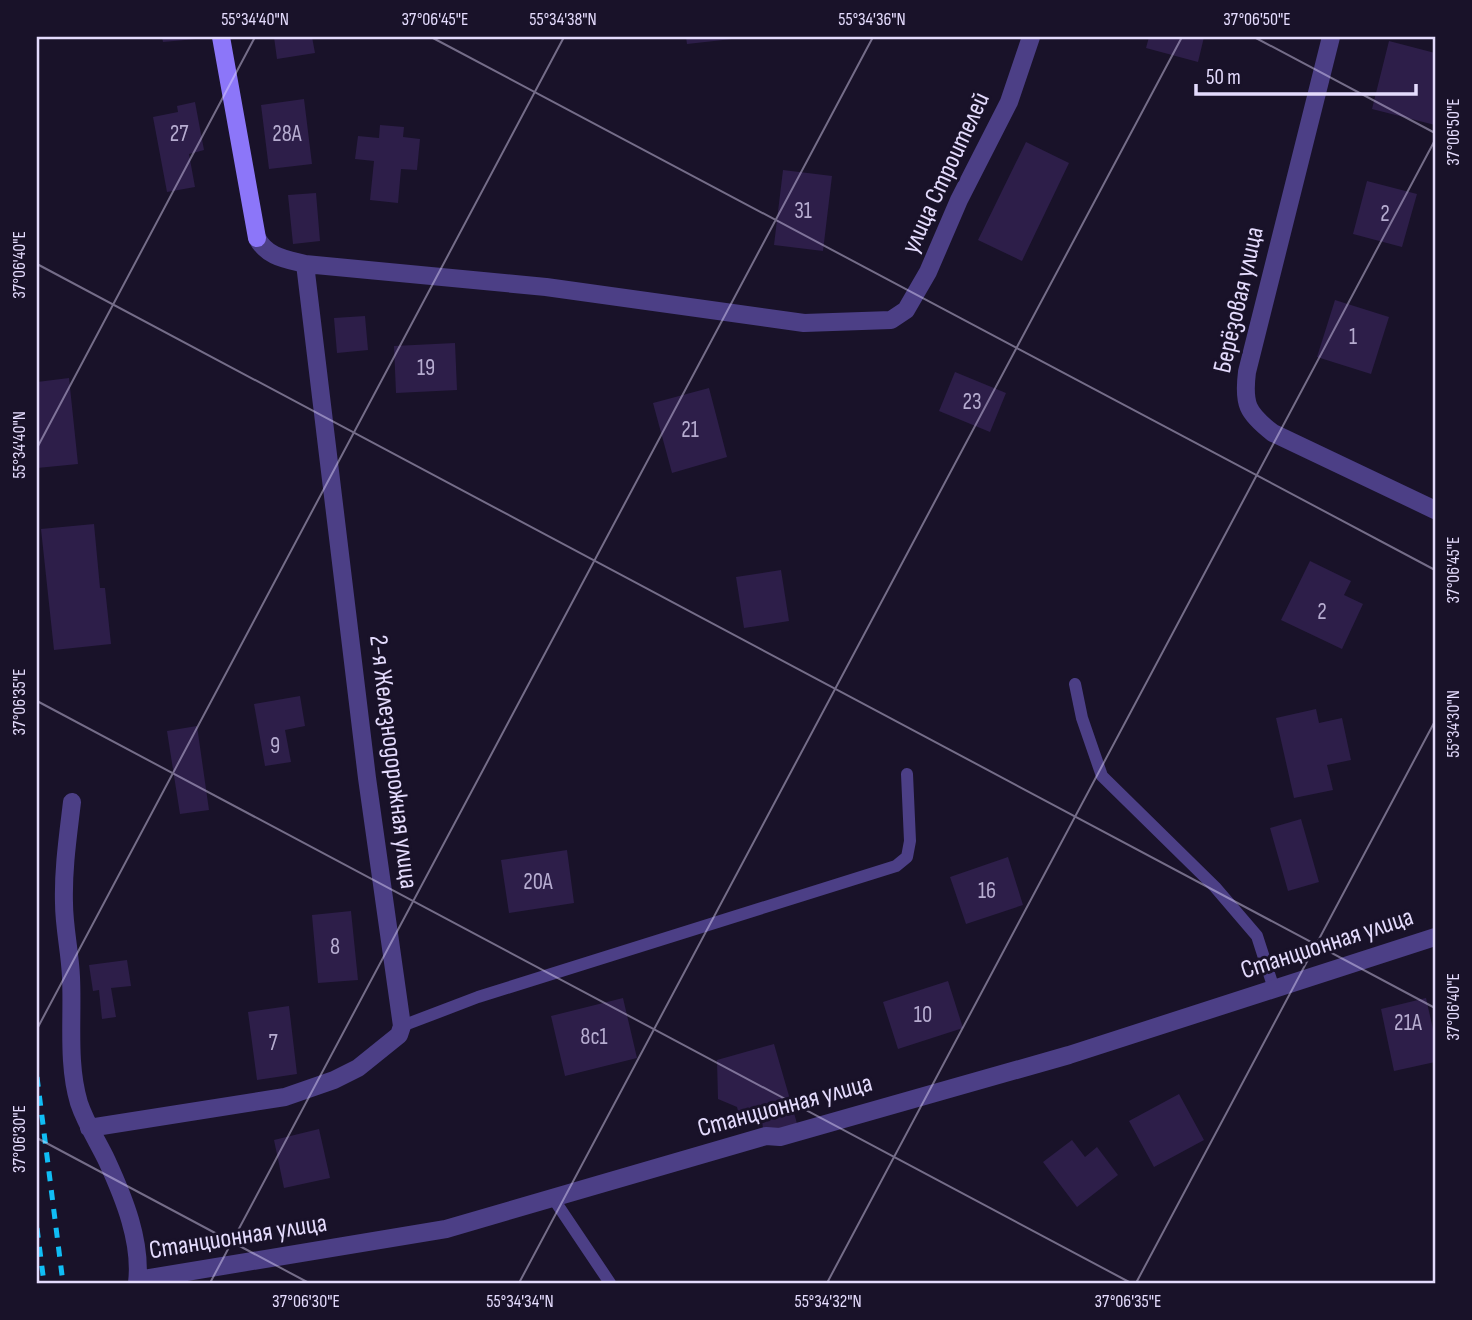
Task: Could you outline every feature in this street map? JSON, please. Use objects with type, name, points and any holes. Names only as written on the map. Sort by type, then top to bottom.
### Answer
[{"type":"street","points":[[221,37],[257,238],[262,248],[272,254],[305,264]]},
{"type":"street","name":"улица Строителей","points":[[305,264],[546,288],[804,323],[891,320],[906,310],[928,272],[959,200],[1009,102],[1031,37]]},
{"type":"street","name":"Берёзовая улица","points":[[1331,37],[1247,372],[1247,408],[1257,421],[1273,433],[1435,510]]},
{"type":"street","name":"2-я Железнодорожная улица","points":[[305,264],[366,765],[402,1026]]},
{"type":"street","points":[[72,802],[65,853],[64,905],[71,977],[74,1078],[79,1103],[89,1128],[122,1197],[134,1238],[138,1282]]},
{"type":"street","name":"Станционная улица","points":[[138,1282],[446,1229],[766,1136],[780,1137],[1069,1055],[1435,937]]},
{"type":"street","points":[[89,1128],[285,1097],[334,1080],[358,1068],[399,1035],[402,1026]]},
{"type":"lane","points":[[1075,684],[1082,718],[1102,776],[1215,887],[1257,936],[1274,989]]},
{"type":"lane","points":[[402,1026],[478,997],[896,866],[907,857],[910,841],[907,774]]},
{"type":"lane","points":[[553,1198],[610,1283]]},
{"type":"building","points":[[162,37],[196,37],[196,39],[163,42]]},
{"type":"building","points":[[274,37],[312,37],[315,53],[277,59]]},
{"type":"building","points":[[686,37],[732,37],[732,39],[687,44]]},
{"type":"building","points":[[1149,37],[1204,37],[1198,62],[1146,48]]},
{"type":"building","points":[[1389,41],[1435,53],[1435,125],[1372,109]]},
{"type":"building","points":[[304,99],[312,164],[269,169],[261,105]]},
{"type":"building","points":[[195,102],[204,150],[189,154],[195,187],[167,192],[153,117],[178,112],[177,106]]},
{"type":"building","points":[[380,125],[404,127],[403,137],[420,139],[417,170],[401,169],[398,203],[370,200],[374,161],[355,159],[358,136],[379,138]]},
{"type":"building","points":[[1026,142],[1069,163],[1022,261],[978,240]]},
{"type":"building","points":[[783,170],[832,176],[823,251],[774,245]]},
{"type":"building","points":[[1367,181],[1417,194],[1402,247],[1353,234]]},
{"type":"building","points":[[316,193],[320,241],[293,244],[288,195]]},
{"type":"building","points":[[1335,300],[1389,317],[1371,374],[1317,357]]},
{"type":"building","points":[[365,316],[368,350],[337,353],[334,318]]},
{"type":"building","points":[[455,343],[457,390],[396,393],[394,346]]},
{"type":"building","points":[[955,372],[1006,393],[990,432],[939,411]]},
{"type":"building","points":[[69,378],[78,464],[37,468],[37,382]]},
{"type":"building","points":[[709,388],[727,457],[672,473],[653,403]]},
{"type":"building","points":[[94,524],[100,588],[105,588],[111,644],[54,650],[41,529]]},
{"type":"building","points":[[1310,561],[1351,581],[1344,595],[1363,604],[1342,649],[1281,620]]},
{"type":"building","points":[[781,570],[789,621],[744,628],[736,577]]},
{"type":"building","points":[[300,696],[305,726],[285,730],[291,762],[265,766],[254,704]]},
{"type":"building","points":[[1316,709],[1319,723],[1342,718],[1351,760],[1327,765],[1333,790],[1294,798],[1276,718]]},
{"type":"building","points":[[197,726],[209,810],[180,814],[167,731]]},
{"type":"building","points":[[1301,819],[1319,882],[1288,891],[1270,828]]},
{"type":"building","points":[[567,850],[574,903],[509,913],[501,860]]},
{"type":"building","points":[[1008,857],[1023,905],[966,924],[950,877]]},
{"type":"building","points":[[351,911],[358,980],[318,983],[312,915]]},
{"type":"building","points":[[127,960],[131,986],[111,988],[116,1017],[102,1019],[99,990],[93,991],[89,965]]},
{"type":"building","points":[[948,981],[963,1028],[898,1049],[883,1002]]},
{"type":"building","points":[[623,998],[637,1058],[565,1076],[551,1016]]},
{"type":"building","points":[[1426,998],[1435,1038],[1435,1062],[1394,1071],[1381,1009]]},
{"type":"building","points":[[289,1006],[297,1074],[257,1080],[248,1012]]},
{"type":"building","points":[[774,1044],[798,1127],[766,1136],[761,1121],[742,1126],[737,1107],[718,1099],[717,1060]]},
{"type":"building","points":[[1179,1094],[1204,1140],[1154,1167],[1129,1121]]},
{"type":"building","points":[[319,1129],[330,1178],[284,1188],[274,1140]]},
{"type":"building","points":[[1072,1140],[1085,1157],[1097,1147],[1118,1175],[1077,1207],[1043,1162]]},
{"type":"railway","points":[[37,1077],[63,1283]]},
{"type":"railway","points":[[37,1228],[44,1283]]}]
